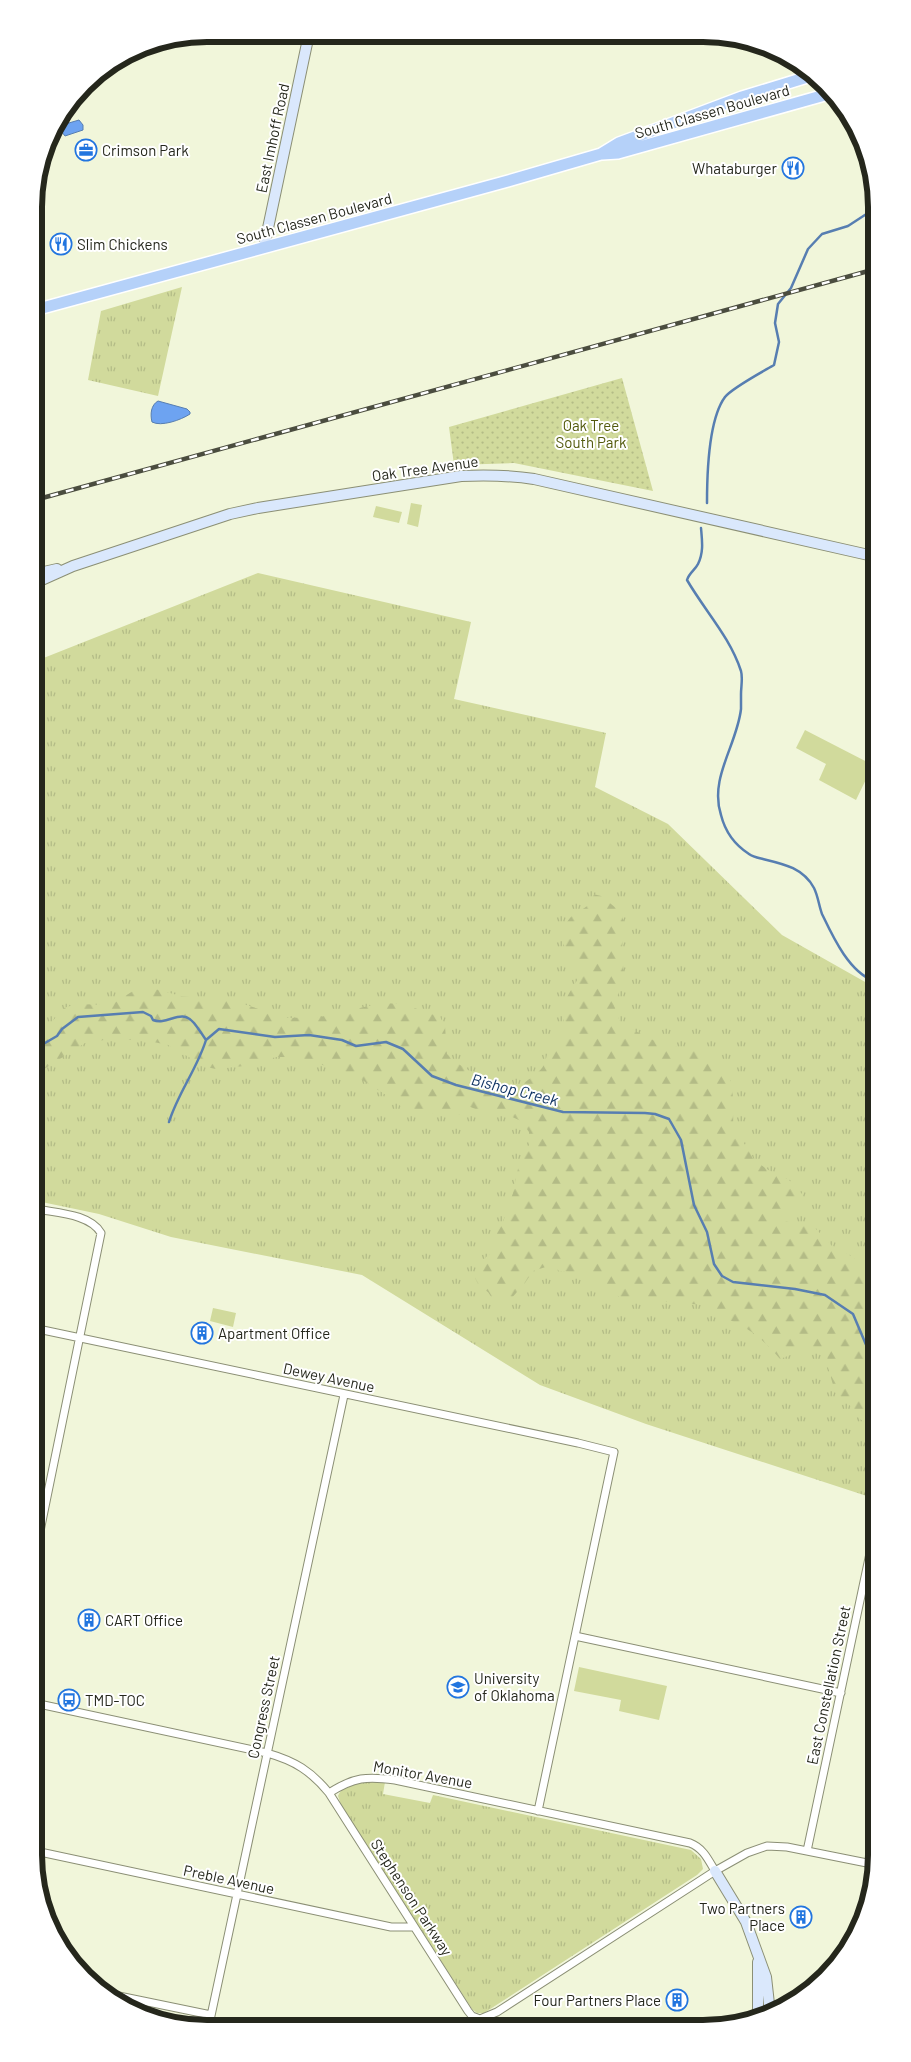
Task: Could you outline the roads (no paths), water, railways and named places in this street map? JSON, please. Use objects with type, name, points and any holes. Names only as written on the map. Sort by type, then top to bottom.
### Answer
[{"type":"main road","name":"South Classen Boulevard","points":[[43,308],[601,154],[619,143],[742,97],[805,78]]},
{"type":"main road","name":"South Classen Boulevard","points":[[601,154],[618,154],[824,95]]},
{"type":"street","name":"East Imhoff Road","points":[[264,247],[307,42]]},
{"type":"street","name":"Oak Tree Avenue","points":[[43,572],[73,566],[230,514],[453,477],[486,475],[509,475],[534,479],[868,555]]},
{"type":"street","name":"Oak Tree Avenue","points":[[43,580],[73,566]]},
{"type":"street","points":[[42,1210],[80,1219],[98,1229],[100,1240],[42,1516]]},
{"type":"street","name":"Dewey Avenue","points":[[42,1330],[614,1452],[575,1636]]},
{"type":"street","name":"Congress Street","points":[[210,2020],[235,1894],[344,1395]]},
{"type":"street","name":"East Constellation Street","points":[[807,1851],[868,1562]]},
{"type":"street","points":[[538,1811],[575,1636],[840,1693]]},
{"type":"street","points":[[42,1705],[267,1753],[297,1763],[329,1793]]},
{"type":"street","name":"Monitor Avenue","points":[[329,1793],[359,1778],[377,1778],[690,1843],[696,1845],[705,1854],[715,1871]]},
{"type":"street","name":"Stephenson Parkway","points":[[329,1793],[471,2020]]},
{"type":"street","points":[[485,2020],[715,1871],[747,1853],[767,1846],[807,1851],[868,1863]]},
{"type":"street","name":"Preble Avenue","points":[[42,1852],[392,1927],[414,1927]]},
{"type":"street","points":[[715,1871],[746,1922],[766,1977],[769,2006]]},
{"type":"street","points":[[758,1959],[758,2010]]},
{"type":"street","points":[[126,1997],[211,2015]]},
{"type":"water","points":[[79,120],[83,125],[83,130],[65,136],[62,132],[66,124]]},
{"type":"water","points":[[158,401],[187,409],[190,414],[171,422],[160,424],[152,422],[152,410]]},
{"type":"waterway","points":[[707,503],[710,448],[719,407],[725,397],[734,389],[774,365],[779,342],[775,323],[778,304],[791,288],[808,249],[822,234],[848,226],[868,213]]},
{"type":"waterway","points":[[701,528],[701,555],[698,564],[687,580],[724,635],[736,659],[742,677],[741,709],[718,788],[718,801],[723,821],[735,842],[749,854],[799,871],[810,881],[817,894],[822,914],[843,953],[857,970],[868,978]]},
{"type":"waterway","name":"Bishop Creek","points":[[42,1044],[57,1036],[62,1029],[78,1017],[143,1012],[151,1016],[153,1020],[159,1021],[179,1017],[189,1019],[206,1040],[219,1029],[275,1037],[309,1035],[342,1040],[356,1046],[386,1042],[403,1049],[432,1076],[456,1085],[563,1112],[645,1113],[669,1119],[681,1140],[694,1205],[707,1232],[714,1264],[722,1276],[733,1282],[795,1289],[825,1295],[853,1314],[868,1349]]},
{"type":"waterway","points":[[169,1122],[206,1040]]},
{"type":"railway","points":[[43,498],[868,271]]},
{"type":"place","name":"Crimson Park","points":[[86,150]]},
{"type":"place","name":"Whataburger","points":[[793,168]]},
{"type":"place","name":"Slim Chickens","points":[[61,244]]},
{"type":"place","name":"Apartment Office","points":[[202,1333]]},
{"type":"place","name":"CART Office","points":[[89,1620]]},
{"type":"place","name":"University of Oklahoma","points":[[458,1687]]},
{"type":"place","name":"TMD-TOC","points":[[69,1700]]},
{"type":"place","name":"Two Partners Place","points":[[801,1917]]},
{"type":"place","name":"Four Partners Place","points":[[677,2000]]},
{"type":"park label","name":"Oak Tree South Park","points":[[591,434]]}]
